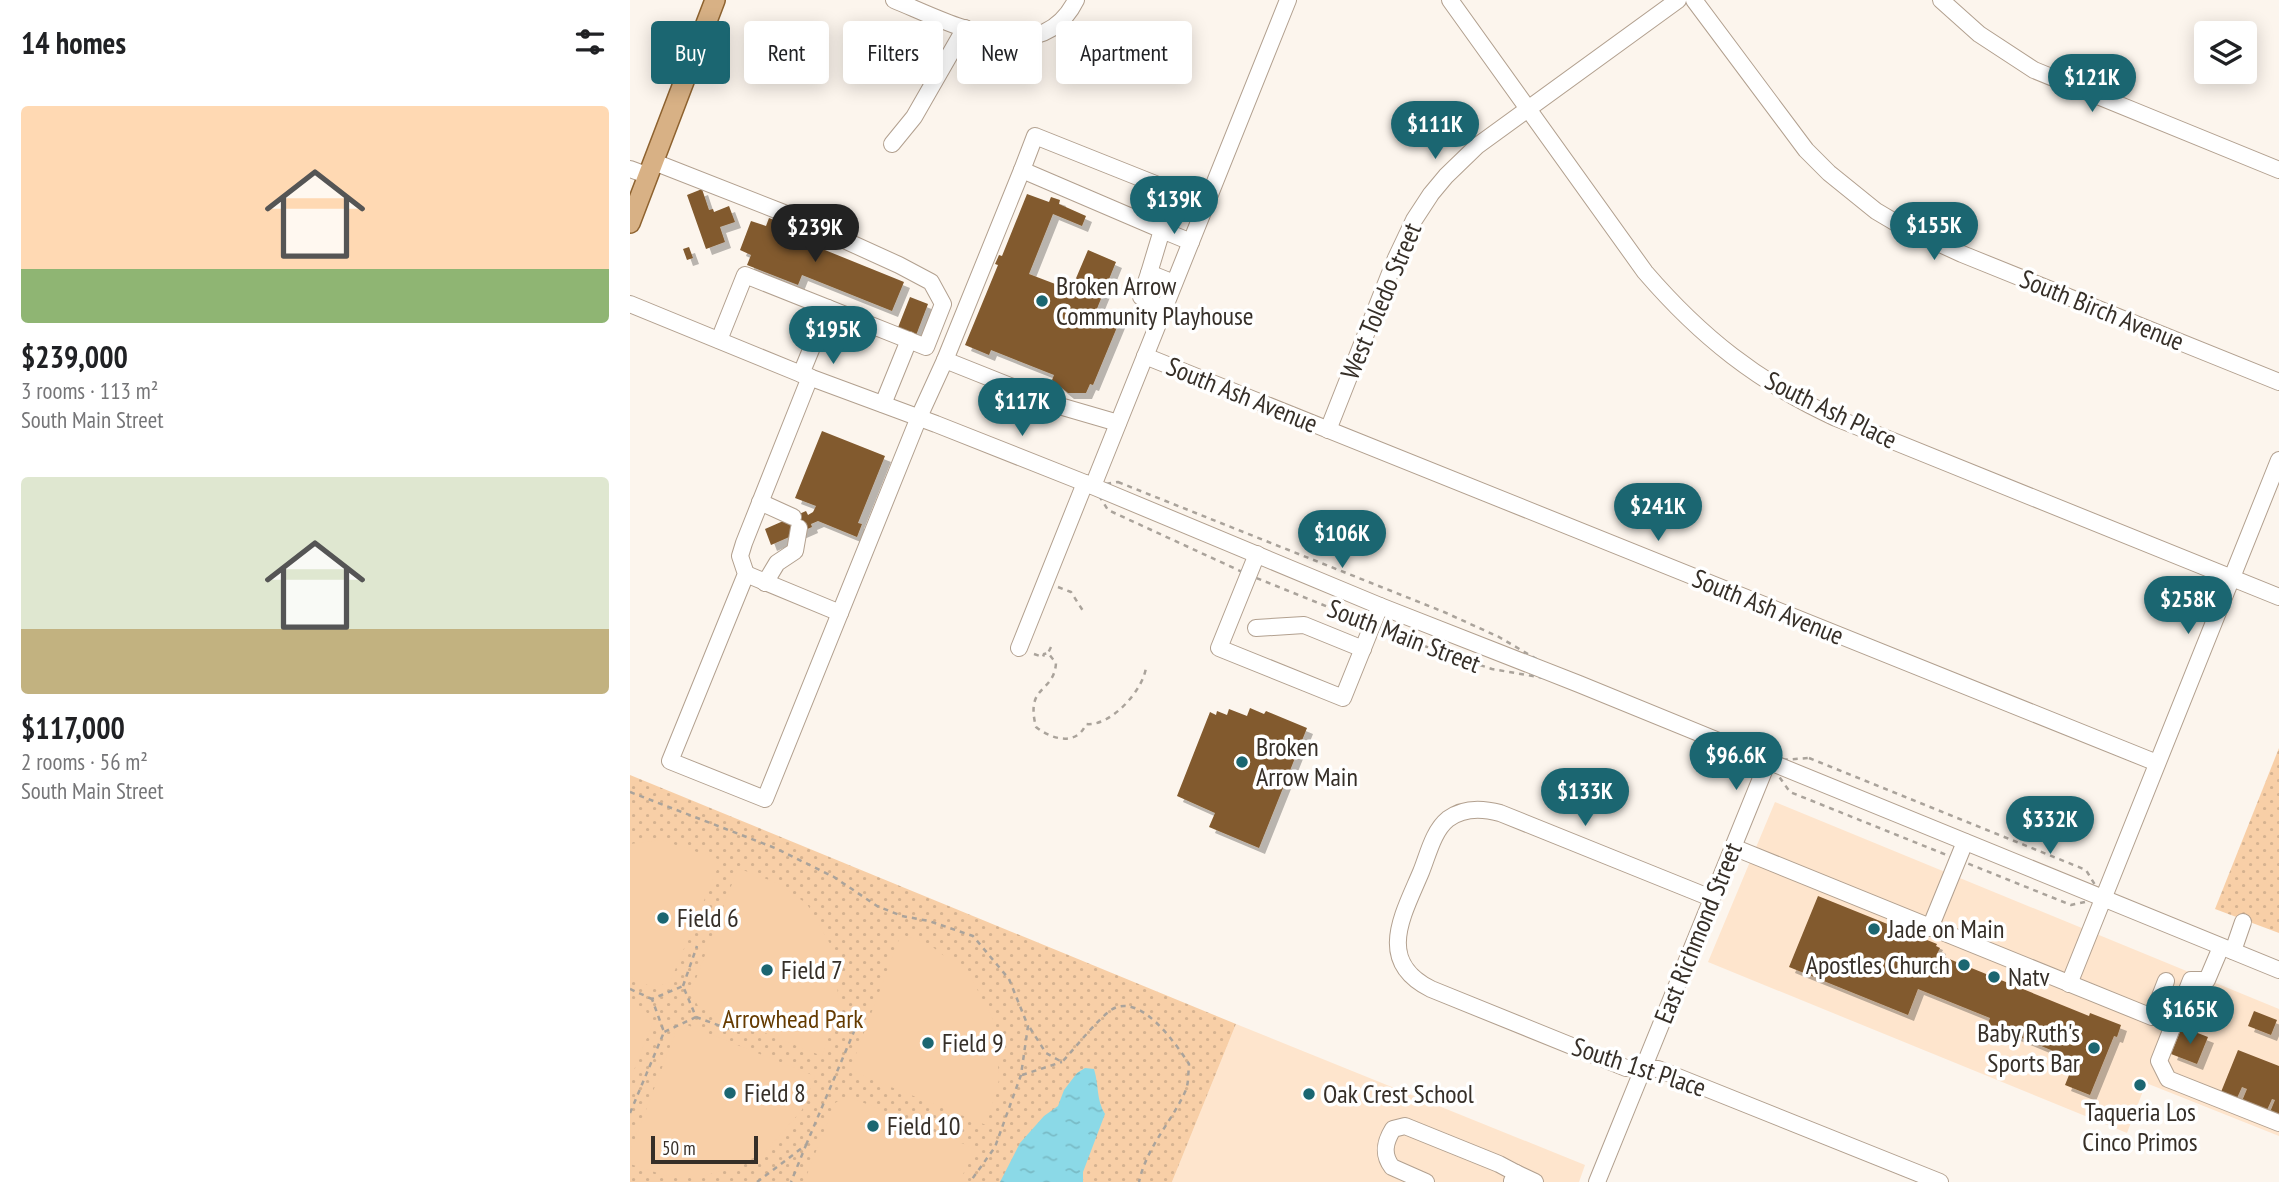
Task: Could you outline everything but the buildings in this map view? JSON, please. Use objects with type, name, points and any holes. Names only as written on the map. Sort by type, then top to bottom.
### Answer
[{"type":"main road","points":[[630,223],[715,0]]},
{"type":"street","points":[[894,0],[957,25]]},
{"type":"street","points":[[1042,34],[1061,23],[1076,0]]},
{"type":"street","points":[[1018,648],[1045,582],[1118,423],[1288,0]]},
{"type":"street","name":"South Ash Place","points":[[1450,0],[1646,272],[1675,307],[1739,363],[1776,388],[1836,418],[2279,597]]},
{"type":"street","name":"West Toledo Street","points":[[1328,430],[1396,258],[1422,207],[1459,162],[1527,108],[1678,0]]},
{"type":"street","name":"South Birch Avenue","points":[[1694,0],[1806,150],[1829,173],[1876,211],[1903,227],[1962,254],[2279,382]]},
{"type":"street","points":[[1941,0],[1979,34],[2034,70],[2279,170]]},
{"type":"street","points":[[892,144],[914,117],[957,42]]},
{"type":"street","points":[[828,308],[740,556],[746,574],[670,761],[765,799],[1035,136],[1178,192],[1162,230],[1141,297],[1164,309]]},
{"type":"street","points":[[630,169],[651,169],[789,215],[932,282],[943,304],[926,347],[745,275],[719,340]]},
{"type":"street","points":[[1022,170],[1191,242]]},
{"type":"street","points":[[1149,273],[1174,284]]},
{"type":"street","name":"South Main Street","points":[[630,304],[1089,484],[1380,606],[1579,684],[2279,970]]},
{"type":"street","points":[[883,404],[909,340]]},
{"type":"street","name":"South Ash Avenue","points":[[1145,356],[2157,763]]},
{"type":"street","points":[[945,360],[1063,407],[1118,423]]},
{"type":"street","points":[[2069,984],[2279,460]]},
{"type":"street","points":[[760,502],[796,523],[795,551],[778,563],[765,583]]},
{"type":"street","points":[[1257,554],[1220,648],[1343,698],[1380,606]]},
{"type":"street","points":[[746,574],[840,613]]},
{"type":"street","points":[[1256,628],[1304,625],[1363,649]]},
{"type":"street","name":"East Richmond Street","points":[[1597,1182],[1768,761]]},
{"type":"street","name":"South 1st Place","points":[[1711,898],[1500,813],[1483,809],[1455,814],[1439,828],[1401,921],[1397,947],[1401,963],[1412,978],[1431,989],[1626,1068],[1658,1069],[1940,1182]]},
{"type":"street","points":[[1930,928],[1965,842]]},
{"type":"street","points":[[1732,847],[2152,1017],[2166,981]]},
{"type":"street","points":[[2243,922],[2207,980],[2191,980],[2160,1061],[2168,1079],[2279,1123]]},
{"type":"street","points":[[1426,1182],[1392,1167],[1388,1162],[1384,1153],[1394,1129],[1405,1126],[1499,1164],[1514,1178],[1535,1182]]},
{"type":"path","name":"South Main Street","points":[[1089,484],[1108,510],[1249,575],[1437,651],[1492,669],[1579,684]]},
{"type":"path","points":[[1045,582],[1071,592],[1086,614]]},
{"type":"path","points":[[1051,647],[1048,653],[1056,663],[1055,671],[1033,701],[1034,718],[1036,727],[1058,740],[1080,734],[1087,724],[1095,725],[1123,706],[1134,695],[1146,667]]},
{"type":"path","points":[[1768,761],[1790,792],[2071,905],[2104,898],[2085,870],[1900,793]]},
{"type":"path","points":[[630,792],[775,848],[834,877],[877,905],[902,916],[929,921],[973,936],[1010,978],[1028,1026],[1046,1054],[1062,1062]]},
{"type":"path","points":[[696,1017],[683,986],[697,946]]},
{"type":"path","points":[[652,999],[683,986]]},
{"type":"path","points":[[630,989],[652,999],[664,1032]]},
{"type":"path","points":[[1021,1075],[1062,1062],[1113,1009],[1130,1006],[1150,1016],[1172,1039],[1189,1064],[1186,1090],[1159,1134],[1139,1182]]},
{"type":"path","points":[[630,1113],[664,1032],[696,1017],[734,1031]]},
{"type":"path","points":[[791,1182],[858,1023]]},
{"type":"path","points":[[970,1182],[995,1147],[1021,1075],[1028,1026]]},
{"type":"path","points":[[757,1182],[806,1145]]},
{"type":"shaded area","points":[[1775,802],[2279,1009],[2279,1136],[2146,1083],[2127,1133],[1708,962]]},
{"type":"shaded area","name":"Oak Crest School","points":[[1236,1024],[1585,1165],[1579,1182],[1172,1182]]},
{"type":"green space","points":[[2279,748],[2279,933],[2215,909]]},
{"type":"green space","name":"Arrowhead Park","points":[[630,775],[1236,1024],[1172,1182],[630,1182]]},
{"type":"green space","name":"Field 6","points":[[661,840],[721,860],[670,982],[654,988],[630,977],[630,844]]},
{"type":"green space","name":"Field 7","points":[[738,868],[779,884],[807,904],[833,949],[839,1004],[822,1056],[698,1006],[691,992]]},
{"type":"green space","name":"Field 9","points":[[901,934],[930,945],[970,976],[995,1023],[999,1080],[986,1125],[856,1073],[853,1062]]},
{"type":"green space","points":[[630,1005],[646,1011],[652,1025],[630,1080]]},
{"type":"green space","name":"Field 8","points":[[687,1025],[815,1076],[802,1110],[764,1153],[736,1166],[704,1176],[667,1176],[630,1164],[630,1152],[676,1031]]},
{"type":"green space","name":"Field 10","points":[[847,1096],[976,1149],[959,1182],[804,1182],[835,1103]]},
{"type":"water","points":[[1085,1068],[1094,1069],[1100,1103],[1105,1114],[1083,1172],[1083,1182],[1000,1182],[1020,1143],[1044,1116],[1058,1106],[1064,1090],[1077,1073]]},
{"type":"place","name":"Broken Arrow Community Playhouse","points":[[1042,301]]},
{"type":"place","name":"Broken Arrow Main","points":[[1242,762]]},
{"type":"place","name":"Field 6","points":[[663,918]]},
{"type":"place","name":"Jade on Main","points":[[1874,929]]},
{"type":"place","name":"Apostles Church","points":[[1964,965]]},
{"type":"place","name":"Field 7","points":[[767,970]]},
{"type":"place","name":"Natv","points":[[1994,977]]},
{"type":"place","name":"Field 9","points":[[928,1043]]},
{"type":"place","name":"Baby Ruth's Sports Bar","points":[[2094,1048]]},
{"type":"place","name":"Taqueria Los Cinco Primos","points":[[2140,1085]]},
{"type":"place","name":"Field 8","points":[[730,1093]]},
{"type":"place","name":"Oak Crest School","points":[[1309,1094]]},
{"type":"place","name":"Field 10","points":[[873,1126]]}]
